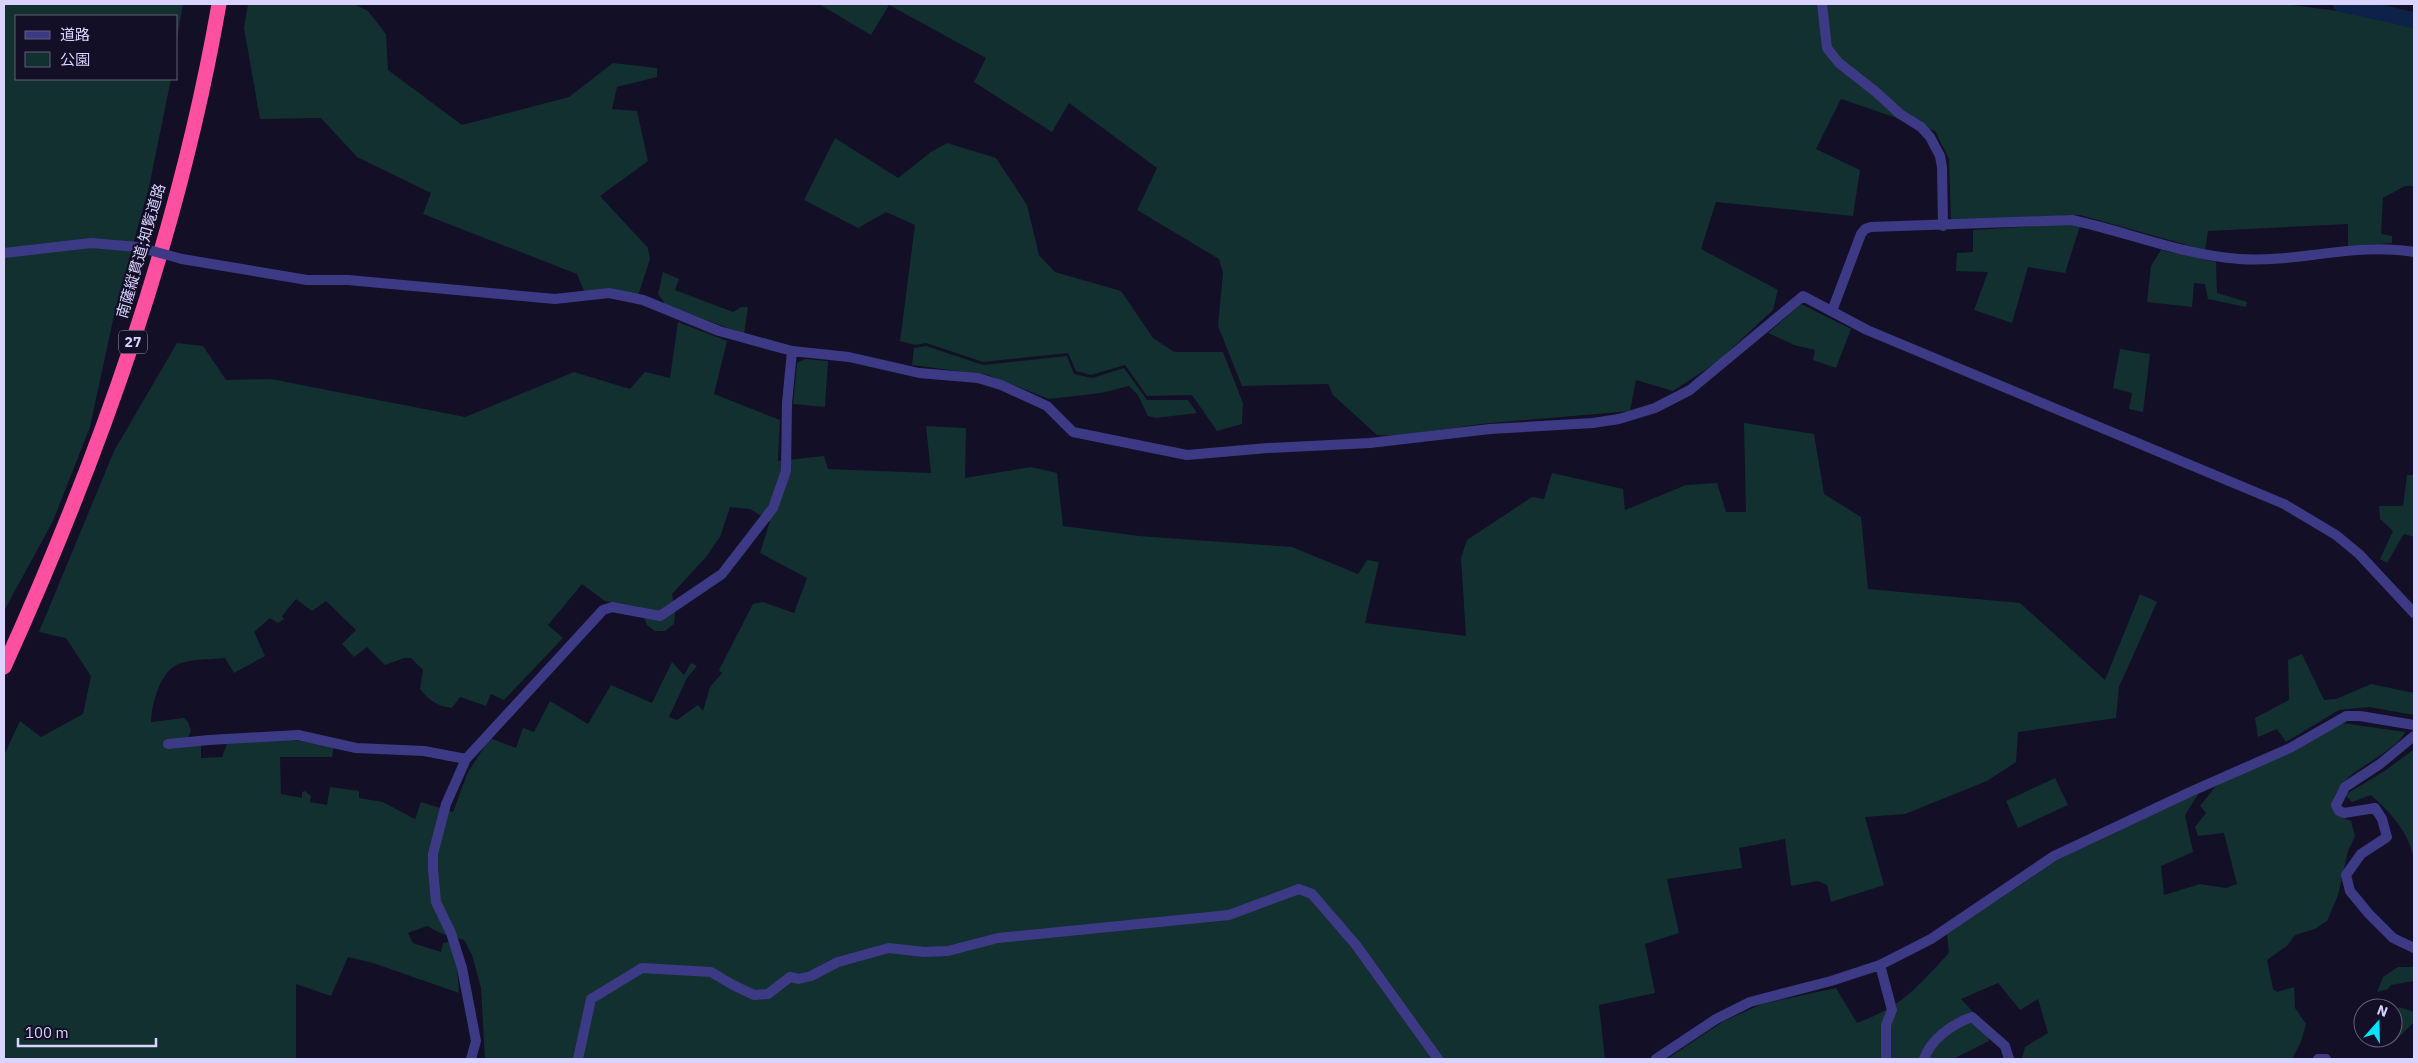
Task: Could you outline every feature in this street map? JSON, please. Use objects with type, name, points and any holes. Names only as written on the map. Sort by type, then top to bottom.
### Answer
[{"type":"highway","name":"南薩縦貫道;知覧道路","points":[[4,667],[60,542],[86,476],[143,309],[191,138],[219,4]]},
{"type":"street","points":[[1822,4],[1827,48],[1838,63],[1930,137],[1940,156],[1942,167],[1943,226]]},
{"type":"street","points":[[1832,311],[1865,229],[2072,220],[2172,248],[2210,256],[2241,259],[2366,248],[2414,252]]},
{"type":"street","points":[[4,253],[91,243],[138,247],[182,259],[307,280],[348,280],[555,299],[609,293],[643,300],[719,331],[792,351],[849,357],[919,373],[978,378],[1001,385],[1047,406],[1073,432],[1187,455],[1268,448],[1370,444],[1490,429],[1593,423],[1619,419],[1655,408],[1690,390],[1803,296],[1867,330],[2284,504],[2336,535],[2358,554],[2414,613]]},
{"type":"street","points":[[471,1059],[476,1041],[462,968],[451,932],[436,902],[432,869],[433,854],[446,804],[466,759],[602,610],[612,608],[660,616],[722,574],[761,526],[773,508],[786,471],[787,403],[792,351]]},
{"type":"street","points":[[1656,1059],[1716,1019],[1750,1002],[1831,981],[1880,965],[1931,939],[2054,856],[2190,792],[2290,748],[2346,716],[2360,716],[2414,725]]},
{"type":"street","points":[[168,744],[298,735],[356,748],[424,751],[466,759]]},
{"type":"street","points":[[2414,736],[2380,764],[2346,787],[2336,805],[2344,813],[2375,808],[2382,819],[2386,837],[2361,854],[2346,875],[2350,890],[2369,914],[2393,938],[2414,948]]},
{"type":"street","points":[[578,1059],[591,999],[600,991],[642,968],[711,972],[733,986],[754,994],[768,994],[790,977],[805,978],[838,962],[889,948],[924,952],[948,951],[998,938],[1080,928],[1229,915],[1299,889],[1312,894],[1356,945],[1438,1059]]},
{"type":"street","points":[[1880,965],[1892,1010],[1886,1024],[1886,1059]]},
{"type":"street","points":[[1924,1059],[1932,1044],[1942,1034],[1972,1017],[2005,1046],[2009,1059]]},
{"type":"street","points":[[2318,1059],[2326,1059]]},
{"type":"green space","points":[[4,4],[183,4],[178,33],[178,15],[15,15],[15,80],[171,80],[149,187],[116,306],[90,427],[53,521],[4,611]]},
{"type":"green space","points":[[248,4],[354,4],[368,11],[386,34],[388,70],[462,125],[569,97],[613,63],[657,68],[657,77],[617,87],[612,109],[637,111],[648,161],[600,196],[648,248],[650,259],[638,296],[610,288],[584,291],[577,274],[423,214],[431,193],[357,157],[321,118],[260,119],[244,28]]},
{"type":"green space","points":[[819,4],[2284,4],[2353,13],[2414,28],[2414,186],[2405,186],[2383,198],[2381,234],[2392,236],[2392,243],[2348,246],[2348,224],[2208,231],[2205,250],[2080,215],[1951,221],[1949,159],[1935,131],[1841,99],[1816,149],[1860,170],[1853,216],[1716,202],[1701,249],[1778,290],[1773,310],[1717,362],[1673,391],[1636,380],[1630,411],[1481,424],[1397,436],[1377,435],[1333,395],[1328,384],[1242,386],[1218,326],[1223,273],[1219,259],[1137,210],[1157,168],[1069,103],[1052,132],[974,82],[986,58],[889,5],[871,35]]},
{"type":"green space","points":[[835,138],[898,178],[931,152],[947,143],[996,158],[1027,205],[1039,255],[1055,272],[1121,291],[1153,338],[1174,352],[1223,352],[1243,403],[1242,424],[1217,431],[1192,395],[1147,396],[1125,365],[1091,375],[1076,371],[1068,353],[983,362],[926,343],[915,345],[900,341],[915,225],[886,212],[858,228],[804,200]]},
{"type":"green space","points":[[2072,224],[2080,226],[2065,273],[2028,267],[2012,323],[1974,310],[1988,272],[1956,271],[1957,253],[1973,252],[1973,230]]},
{"type":"green space","points":[[2161,250],[2216,262],[2217,293],[2247,302],[2246,307],[2208,299],[2205,284],[2194,283],[2192,307],[2147,302],[2151,266]]},
{"type":"green space","points":[[663,272],[679,279],[675,290],[733,312],[741,307],[748,307],[744,334],[666,305],[658,294]]},
{"type":"green space","points":[[1801,304],[1851,329],[1836,368],[1813,360],[1815,350],[1794,345],[1768,333]]},
{"type":"green space","points":[[678,322],[727,341],[714,394],[780,420],[778,461],[824,456],[828,469],[931,473],[926,426],[966,428],[965,478],[1031,467],[1057,473],[1063,526],[1139,536],[1292,547],[1358,574],[1367,560],[1379,562],[1365,623],[1466,636],[1461,558],[1467,540],[1532,497],[1544,499],[1552,473],[1623,489],[1625,510],[1686,485],[1717,483],[1726,512],[1746,512],[1744,423],[1814,434],[1824,494],[1861,517],[1868,589],[2020,603],[2105,680],[2140,594],[2157,602],[2119,687],[2116,718],[2018,732],[2016,762],[1987,781],[1905,814],[1865,817],[1884,885],[1831,902],[1827,885],[1818,881],[1791,886],[1785,839],[1739,848],[1742,868],[1667,879],[1679,933],[1645,944],[1655,993],[1599,1005],[1605,1059],[485,1059],[481,988],[472,955],[464,940],[440,933],[427,926],[408,933],[413,943],[441,952],[443,943],[449,942],[457,967],[459,993],[373,963],[348,957],[331,996],[296,984],[296,1059],[4,1059],[4,755],[20,721],[41,737],[83,714],[91,676],[66,638],[39,632],[114,451],[177,343],[203,346],[226,380],[271,379],[465,417],[574,372],[630,389],[645,372],[670,378]],"holes":[[[730,507],[750,509],[770,521],[760,553],[807,578],[794,613],[763,602],[753,604],[719,670],[722,673],[710,687],[703,711],[698,705],[677,720],[669,717],[687,678],[697,666],[691,663],[684,675],[672,662],[652,703],[611,685],[588,724],[550,701],[534,732],[523,728],[516,748],[490,738],[468,772],[453,812],[421,802],[415,819],[383,802],[359,798],[359,791],[330,787],[327,805],[310,802],[311,796],[305,791],[302,792],[302,798],[281,794],[280,757],[332,757],[334,746],[284,739],[228,741],[222,757],[201,758],[201,745],[188,737],[191,731],[188,722],[184,718],[151,722],[157,691],[169,670],[180,663],[225,658],[234,673],[265,656],[254,632],[270,618],[278,623],[284,619],[282,616],[296,599],[312,611],[326,601],[356,630],[342,644],[354,657],[367,647],[385,665],[404,658],[411,658],[423,670],[420,689],[430,700],[442,706],[452,708],[460,697],[486,706],[491,694],[504,700],[563,638],[548,625],[582,584],[605,601],[640,607],[647,625],[655,631],[665,631],[674,624],[675,612],[672,594],[706,557],[720,537]]]},
{"type":"green space","points":[[926,346],[983,365],[1067,356],[1074,374],[1092,378],[1124,368],[1147,400],[1188,400],[1197,413],[1156,418],[1148,416],[1138,395],[1129,386],[1101,393],[1049,399],[988,375],[912,365],[914,348]]},
{"type":"green space","points":[[2120,349],[2150,354],[2143,412],[2129,409],[2132,393],[2113,388]]},
{"type":"green space","points":[[805,359],[828,361],[825,407],[793,404],[797,363]]},
{"type":"green space","points":[[2407,475],[2414,475],[2414,537],[2404,534],[2387,563],[2380,559],[2393,531],[2380,519],[2379,506],[2403,506]]},
{"type":"green space","points":[[2302,654],[2324,700],[2336,699],[2371,684],[2414,693],[2414,715],[2369,707],[2339,710],[2286,742],[2277,729],[2258,737],[2255,718],[2289,700],[2288,660]]},
{"type":"green space","points":[[2342,723],[2405,732],[2398,742],[2347,779],[2338,789],[2334,801],[2336,815],[2351,821],[2355,836],[2348,851],[2338,895],[2327,921],[2315,929],[2295,935],[2288,945],[2267,960],[2273,989],[2277,992],[2294,987],[2295,1008],[2306,1024],[2301,1042],[2292,1059],[2022,1059],[2025,1047],[2048,1033],[2038,999],[2020,1010],[1998,983],[1961,999],[1988,1028],[1989,1041],[1953,1059],[1667,1059],[1724,1021],[1762,1004],[1836,988],[1857,1023],[1873,1017],[1908,995],[1949,953],[1947,934],[2059,859],[2199,793],[2185,815],[2193,852],[2161,866],[2164,895],[2200,884],[2226,888],[2237,884],[2224,833],[2198,836],[2195,827],[2206,813],[2200,806],[2216,786]]},
{"type":"green space","points":[[2414,749],[2414,862],[2409,842],[2399,825],[2371,795],[2352,802],[2345,795],[2386,770]]},
{"type":"green space","points":[[2055,778],[2068,805],[2018,828],[2006,801]]},
{"type":"green space","points":[[2398,967],[2414,967],[2414,981],[2391,985],[2388,989],[2377,992],[2383,977]]},
{"type":"green space","points":[[2403,1008],[2414,1012],[2414,1022],[2403,1033]]},
{"type":"waterway","points":[[2341,4],[2414,20]]}]
